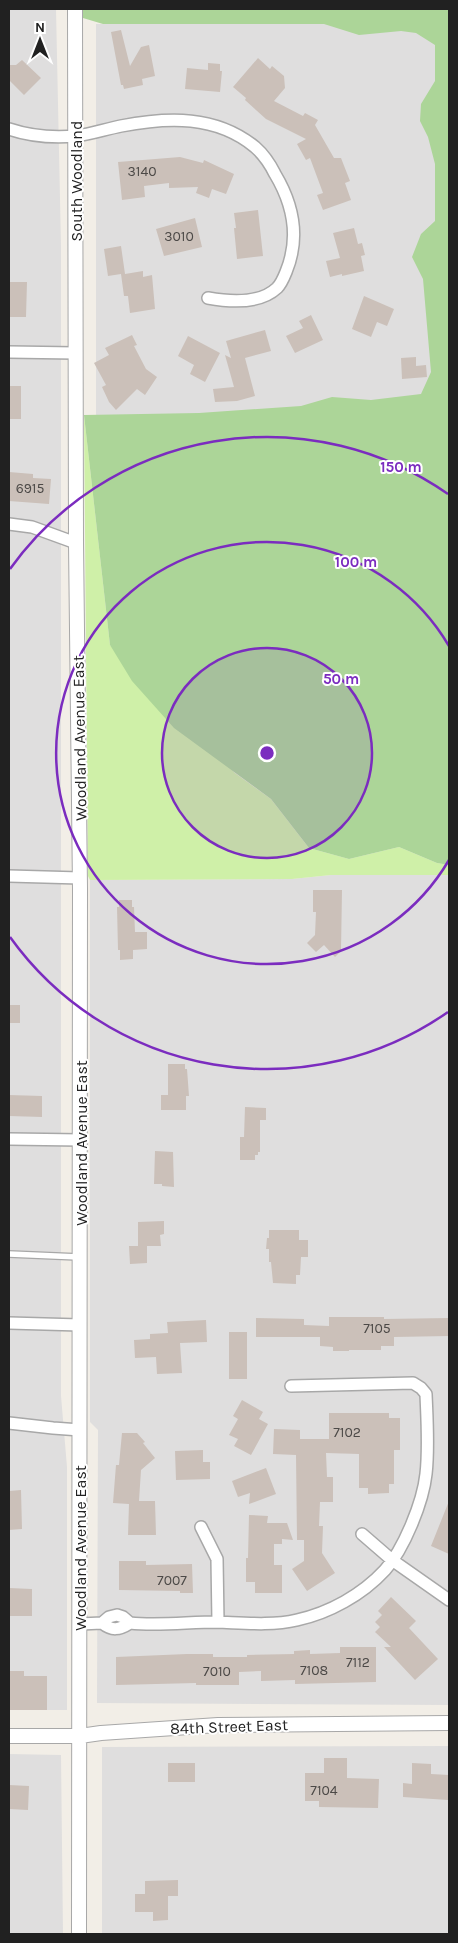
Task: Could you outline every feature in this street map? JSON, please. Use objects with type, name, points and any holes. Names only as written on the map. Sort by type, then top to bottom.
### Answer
[{"type":"street","name":"South Woodland","points":[[75,9],[75,353]]},
{"type":"street","points":[[9,129],[41,136],[76,136],[141,123],[188,119],[221,127],[256,148],[268,162],[286,193],[292,212],[294,246],[285,275],[278,287],[269,294],[257,298],[224,301],[208,298]]},
{"type":"street","points":[[9,352],[75,353]]},
{"type":"street","name":"Woodland Avenue East","points":[[75,353],[80,878],[79,1934]]},
{"type":"street","points":[[9,524],[32,527],[76,544]]},
{"type":"street","points":[[9,876],[80,878]]},
{"type":"street","points":[[9,1139],[80,1140]]},
{"type":"street","points":[[9,1323],[80,1325]]},
{"type":"street","points":[[80,1624],[102,1623],[109,1617],[117,1615],[130,1623],[281,1623],[314,1615],[346,1601],[385,1570],[417,1514],[426,1473],[426,1394],[414,1383],[291,1386]]},
{"type":"street","points":[[9,1423],[44,1428],[80,1430]]},
{"type":"street","points":[[200,1527],[217,1559],[218,1622]]},
{"type":"street","points":[[362,1534],[392,1560],[449,1600]]},
{"type":"street","name":"84th Street East","points":[[9,1736],[80,1736],[101,1732],[218,1725],[449,1723]]},
{"type":"lane","points":[[9,1254],[80,1257]]},
{"type":"shaded area","points":[[9,9],[56,9],[61,246],[61,1396],[67,1467],[67,1710],[9,1710]]},
{"type":"shaded area","points":[[96,24],[435,24],[435,422],[96,422]]},
{"type":"shaded area","points":[[331,875],[449,875],[449,1705],[97,1703],[98,1430],[90,1422],[90,880],[292,879]]},
{"type":"shaded area","points":[[449,1746],[449,1934],[102,1934],[102,1747]]},
{"type":"shaded area","points":[[9,1754],[61,1755],[63,1934],[9,1934]]},
{"type":"green space","points":[[80,9],[449,9],[449,865],[437,863],[399,847],[349,859],[309,848],[271,799],[174,728],[132,681],[110,645],[84,415],[199,413],[301,406],[332,397],[371,400],[421,394],[431,372],[423,279],[412,257],[421,234],[435,221],[435,164],[428,137],[420,121],[421,104],[435,81],[435,45],[416,33],[401,31],[359,35],[324,24],[103,24],[83,18]]},
{"type":"green space","points":[[84,415],[110,645],[235,773],[271,799],[309,848],[349,859],[399,847],[437,863],[449,865],[449,875],[331,875],[292,879],[90,880],[88,876]]},
{"type":"building","points":[[121,30],[130,66],[141,47],[149,45],[155,76],[142,79],[143,85],[124,89],[123,85],[121,85],[111,32]]},
{"type":"building","points":[[258,58],[270,69],[272,66],[284,76],[285,88],[274,101],[303,116],[305,113],[318,120],[315,125],[334,158],[341,158],[350,181],[345,183],[351,200],[323,210],[317,195],[323,193],[310,158],[306,160],[297,144],[306,139],[266,119],[233,87]]},
{"type":"building","points":[[22,60],[41,78],[24,95],[9,80],[9,65],[16,65]]},
{"type":"building","points":[[208,63],[220,64],[220,71],[222,71],[220,92],[185,89],[187,68],[208,70]]},
{"type":"building","points":[[180,157],[203,163],[204,160],[234,174],[226,194],[212,189],[209,198],[196,193],[198,187],[169,188],[169,183],[144,186],[145,197],[122,200],[118,162]]},
{"type":"building","points":[[258,210],[263,256],[237,259],[234,213]]},
{"type":"building","points":[[195,218],[202,247],[164,256],[156,229]]},
{"type":"building","points":[[354,228],[358,244],[362,243],[365,255],[361,256],[364,271],[330,277],[326,261],[340,258],[333,233]]},
{"type":"building","points":[[121,246],[125,274],[143,271],[143,277],[152,275],[155,309],[130,313],[128,296],[124,296],[121,274],[108,276],[104,249]]},
{"type":"building","points":[[9,282],[27,282],[26,317],[9,317]]},
{"type":"building","points":[[364,296],[394,309],[387,326],[377,322],[371,337],[352,329]]},
{"type":"building","points":[[311,315],[323,340],[295,353],[286,336],[303,328],[299,321]]},
{"type":"building","points":[[265,330],[271,351],[245,358],[255,396],[237,401],[215,402],[213,389],[234,387],[225,355],[231,358],[226,341]]},
{"type":"building","points":[[132,335],[137,345],[134,346],[146,369],[157,377],[145,395],[137,389],[116,410],[109,402],[102,387],[106,385],[94,363],[109,355],[105,348]]},
{"type":"building","points":[[188,336],[220,353],[205,382],[190,374],[194,365],[178,356]]},
{"type":"building","points":[[416,357],[416,366],[426,365],[427,377],[402,379],[401,358]]},
{"type":"building","points":[[9,386],[21,386],[21,419],[9,419]]},
{"type":"building","points":[[9,472],[33,474],[33,478],[51,479],[49,504],[9,501]]},
{"type":"building","points":[[313,890],[342,890],[341,951],[335,957],[324,945],[316,952],[307,943],[315,935],[316,912],[313,912]]},
{"type":"building","points":[[119,900],[132,900],[135,932],[147,932],[147,949],[133,950],[133,959],[120,960],[117,907],[119,907]]},
{"type":"building","points":[[9,1005],[20,1005],[20,1023],[9,1023]]},
{"type":"building","points":[[168,1064],[185,1064],[185,1069],[187,1069],[189,1096],[186,1096],[186,1110],[161,1110],[161,1095],[168,1095]]},
{"type":"building","points":[[9,1095],[42,1096],[42,1117],[9,1116]]},
{"type":"building","points":[[245,1107],[266,1108],[266,1120],[260,1120],[260,1152],[258,1152],[258,1155],[255,1155],[255,1160],[240,1160],[240,1137],[244,1137]]},
{"type":"building","points":[[155,1151],[173,1152],[174,1187],[154,1184]]},
{"type":"building","points":[[164,1221],[164,1234],[160,1235],[161,1246],[147,1246],[147,1263],[130,1264],[129,1246],[138,1246],[138,1222]]},
{"type":"building","points":[[269,1230],[299,1230],[299,1240],[308,1240],[308,1257],[301,1257],[300,1275],[296,1275],[296,1284],[273,1283],[271,1262],[269,1262],[269,1249],[266,1249]]},
{"type":"building","points":[[329,1317],[384,1317],[384,1319],[449,1318],[449,1336],[394,1337],[394,1346],[381,1346],[381,1350],[349,1351],[333,1351],[333,1347],[320,1346],[320,1337],[256,1337],[256,1318],[304,1319],[304,1325],[329,1326]]},
{"type":"building","points":[[206,1320],[207,1342],[180,1343],[182,1373],[157,1374],[156,1357],[135,1358],[134,1340],[150,1339],[150,1334],[168,1333],[167,1322]]},
{"type":"building","points":[[229,1332],[247,1332],[247,1379],[229,1379]]},
{"type":"building","points":[[242,1400],[263,1412],[259,1419],[268,1424],[251,1455],[234,1446],[238,1439],[229,1435],[238,1419],[233,1416]]},
{"type":"building","points":[[329,1413],[389,1413],[389,1418],[400,1418],[400,1450],[394,1450],[394,1484],[389,1484],[389,1493],[368,1494],[368,1488],[359,1488],[359,1454],[326,1453],[327,1477],[333,1477],[333,1502],[320,1502],[319,1526],[323,1526],[322,1553],[335,1573],[307,1591],[292,1569],[304,1561],[304,1540],[297,1540],[296,1455],[273,1454],[274,1429],[300,1430],[300,1439],[329,1439]]},
{"type":"building","points":[[122,1433],[137,1433],[155,1458],[141,1470],[139,1501],[155,1501],[156,1535],[128,1535],[129,1504],[113,1503],[116,1465],[119,1465]]},
{"type":"building","points":[[203,1450],[203,1462],[210,1462],[210,1479],[176,1480],[175,1451]]},
{"type":"building","points":[[266,1468],[276,1494],[249,1504],[250,1493],[238,1497],[232,1481]]},
{"type":"building","points":[[21,1490],[22,1529],[9,1530],[9,1491]]},
{"type":"building","points":[[449,1501],[449,1554],[431,1546]]},
{"type":"building","points":[[249,1515],[268,1516],[267,1523],[287,1523],[293,1540],[282,1539],[282,1544],[274,1544],[274,1565],[282,1565],[282,1593],[255,1593],[255,1582],[246,1582]]},
{"type":"building","points":[[119,1561],[146,1561],[146,1565],[192,1564],[193,1593],[119,1590]]},
{"type":"building","points":[[9,1588],[32,1589],[32,1616],[10,1616]]},
{"type":"building","points":[[391,1597],[416,1621],[409,1628],[438,1659],[415,1680],[384,1647],[391,1647],[375,1632],[380,1627],[375,1622],[382,1615],[378,1611]]},
{"type":"building","points":[[340,1647],[376,1647],[376,1682],[295,1684],[295,1680],[261,1681],[261,1671],[239,1672],[239,1685],[196,1685],[196,1683],[116,1685],[116,1657],[213,1654],[213,1657],[247,1657],[247,1655],[294,1654],[294,1651],[310,1650],[310,1654],[340,1653]]},
{"type":"building","points":[[9,1671],[24,1671],[24,1676],[47,1676],[47,1710],[9,1710]]},
{"type":"building","points":[[324,1758],[347,1758],[347,1778],[379,1779],[378,1808],[319,1807],[319,1801],[305,1801],[305,1773],[324,1773]]},
{"type":"building","points":[[168,1763],[195,1763],[195,1782],[168,1782]]},
{"type":"building","points":[[412,1763],[431,1764],[431,1774],[449,1775],[448,1800],[403,1797],[403,1783],[412,1784]]},
{"type":"building","points":[[9,1785],[29,1786],[28,1810],[9,1809]]},
{"type":"building","points":[[178,1880],[178,1896],[168,1896],[168,1920],[153,1921],[153,1912],[135,1912],[135,1894],[145,1894],[145,1881]]}]
